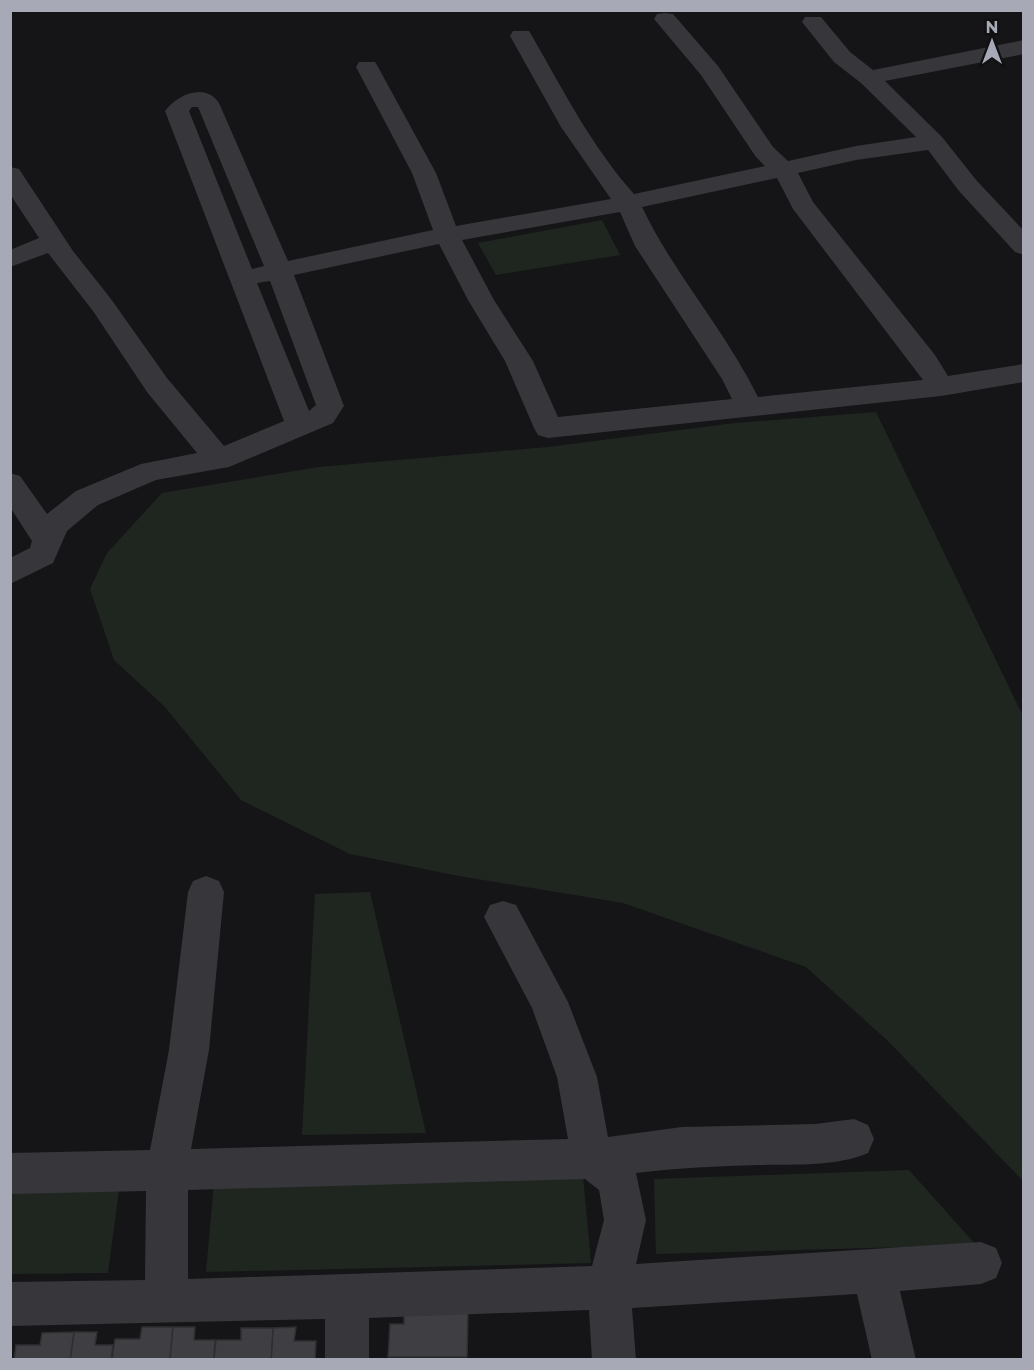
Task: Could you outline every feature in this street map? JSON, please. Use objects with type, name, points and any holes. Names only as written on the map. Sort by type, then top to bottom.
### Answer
[{"type":"street","points":[[665,19],[710,71],[764,152],[785,170],[802,204],[925,361],[941,387]]},
{"type":"street","points":[[813,22],[842,57],[869,78],[934,142],[968,186],[1023,247]]},
{"type":"street","points":[[521,36],[573,127],[608,180],[628,203],[648,246],[735,378],[749,406]]},
{"type":"street","points":[[869,78],[1023,47]]},
{"type":"street","points":[[367,68],[424,172],[447,235],[481,300],[519,361],[548,428],[941,387],[1023,373]]},
{"type":"street","points":[[10,573],[42,555],[54,525],[87,498],[151,471],[219,460],[301,427],[323,416],[330,406],[279,270],[208,103],[202,99],[191,100],[179,105],[177,111],[301,427]]},
{"type":"street","points":[[243,278],[447,235],[628,203],[856,153],[934,142]]},
{"type":"street","points":[[10,174],[54,241],[158,385],[219,460]]},
{"type":"street","points":[[10,260],[54,241]]},
{"type":"street","points":[[10,483],[48,540]]},
{"type":"street","points":[[166,1301],[167,1170],[189,1050],[206,892]]},
{"type":"street","points":[[503,917],[549,1002],[573,1067],[592,1159],[618,1179],[625,1220],[609,1286],[614,1359]]},
{"type":"street","points":[[10,1174],[592,1159],[682,1148],[815,1144],[854,1139]]},
{"type":"street","points":[[10,1304],[609,1286],[874,1273],[981,1263]]},
{"type":"street","points":[[874,1273],[894,1359]]},
{"type":"street","points":[[347,1359],[348,1295]]},
{"type":"shaded area","points":[[602,220],[620,255],[496,275],[478,243]]},
{"type":"shaded area","points":[[876,412],[1023,716],[1023,1181],[888,1041],[806,967],[623,903],[459,876],[350,854],[241,800],[165,707],[114,660],[90,589],[107,553],[162,493],[319,467],[548,447],[735,423]]},
{"type":"shaded area","points":[[370,892],[426,1133],[302,1135],[315,894]]},
{"type":"shaded area","points":[[909,1170],[976,1245],[656,1254],[654,1179]]},
{"type":"shaded area","points":[[583,1176],[591,1263],[206,1272],[214,1183]]},
{"type":"shaded area","points":[[119,1190],[108,1273],[11,1274],[10,1191]]},
{"type":"building","points":[[404,1310],[468,1310],[467,1357],[388,1357],[390,1324],[404,1324]]},
{"type":"building","points":[[142,1327],[173,1327],[170,1360],[112,1360],[115,1339],[140,1339]]},
{"type":"building","points":[[173,1327],[195,1327],[194,1340],[215,1340],[214,1360],[170,1360]]},
{"type":"building","points":[[296,1327],[294,1341],[316,1341],[315,1360],[271,1360],[273,1328]]},
{"type":"building","points":[[241,1328],[273,1328],[271,1360],[214,1360],[216,1340],[241,1340]]},
{"type":"building","points":[[74,1332],[97,1332],[95,1345],[113,1345],[111,1360],[70,1360]]},
{"type":"building","points":[[74,1332],[70,1360],[14,1360],[16,1345],[40,1345],[42,1333]]}]
